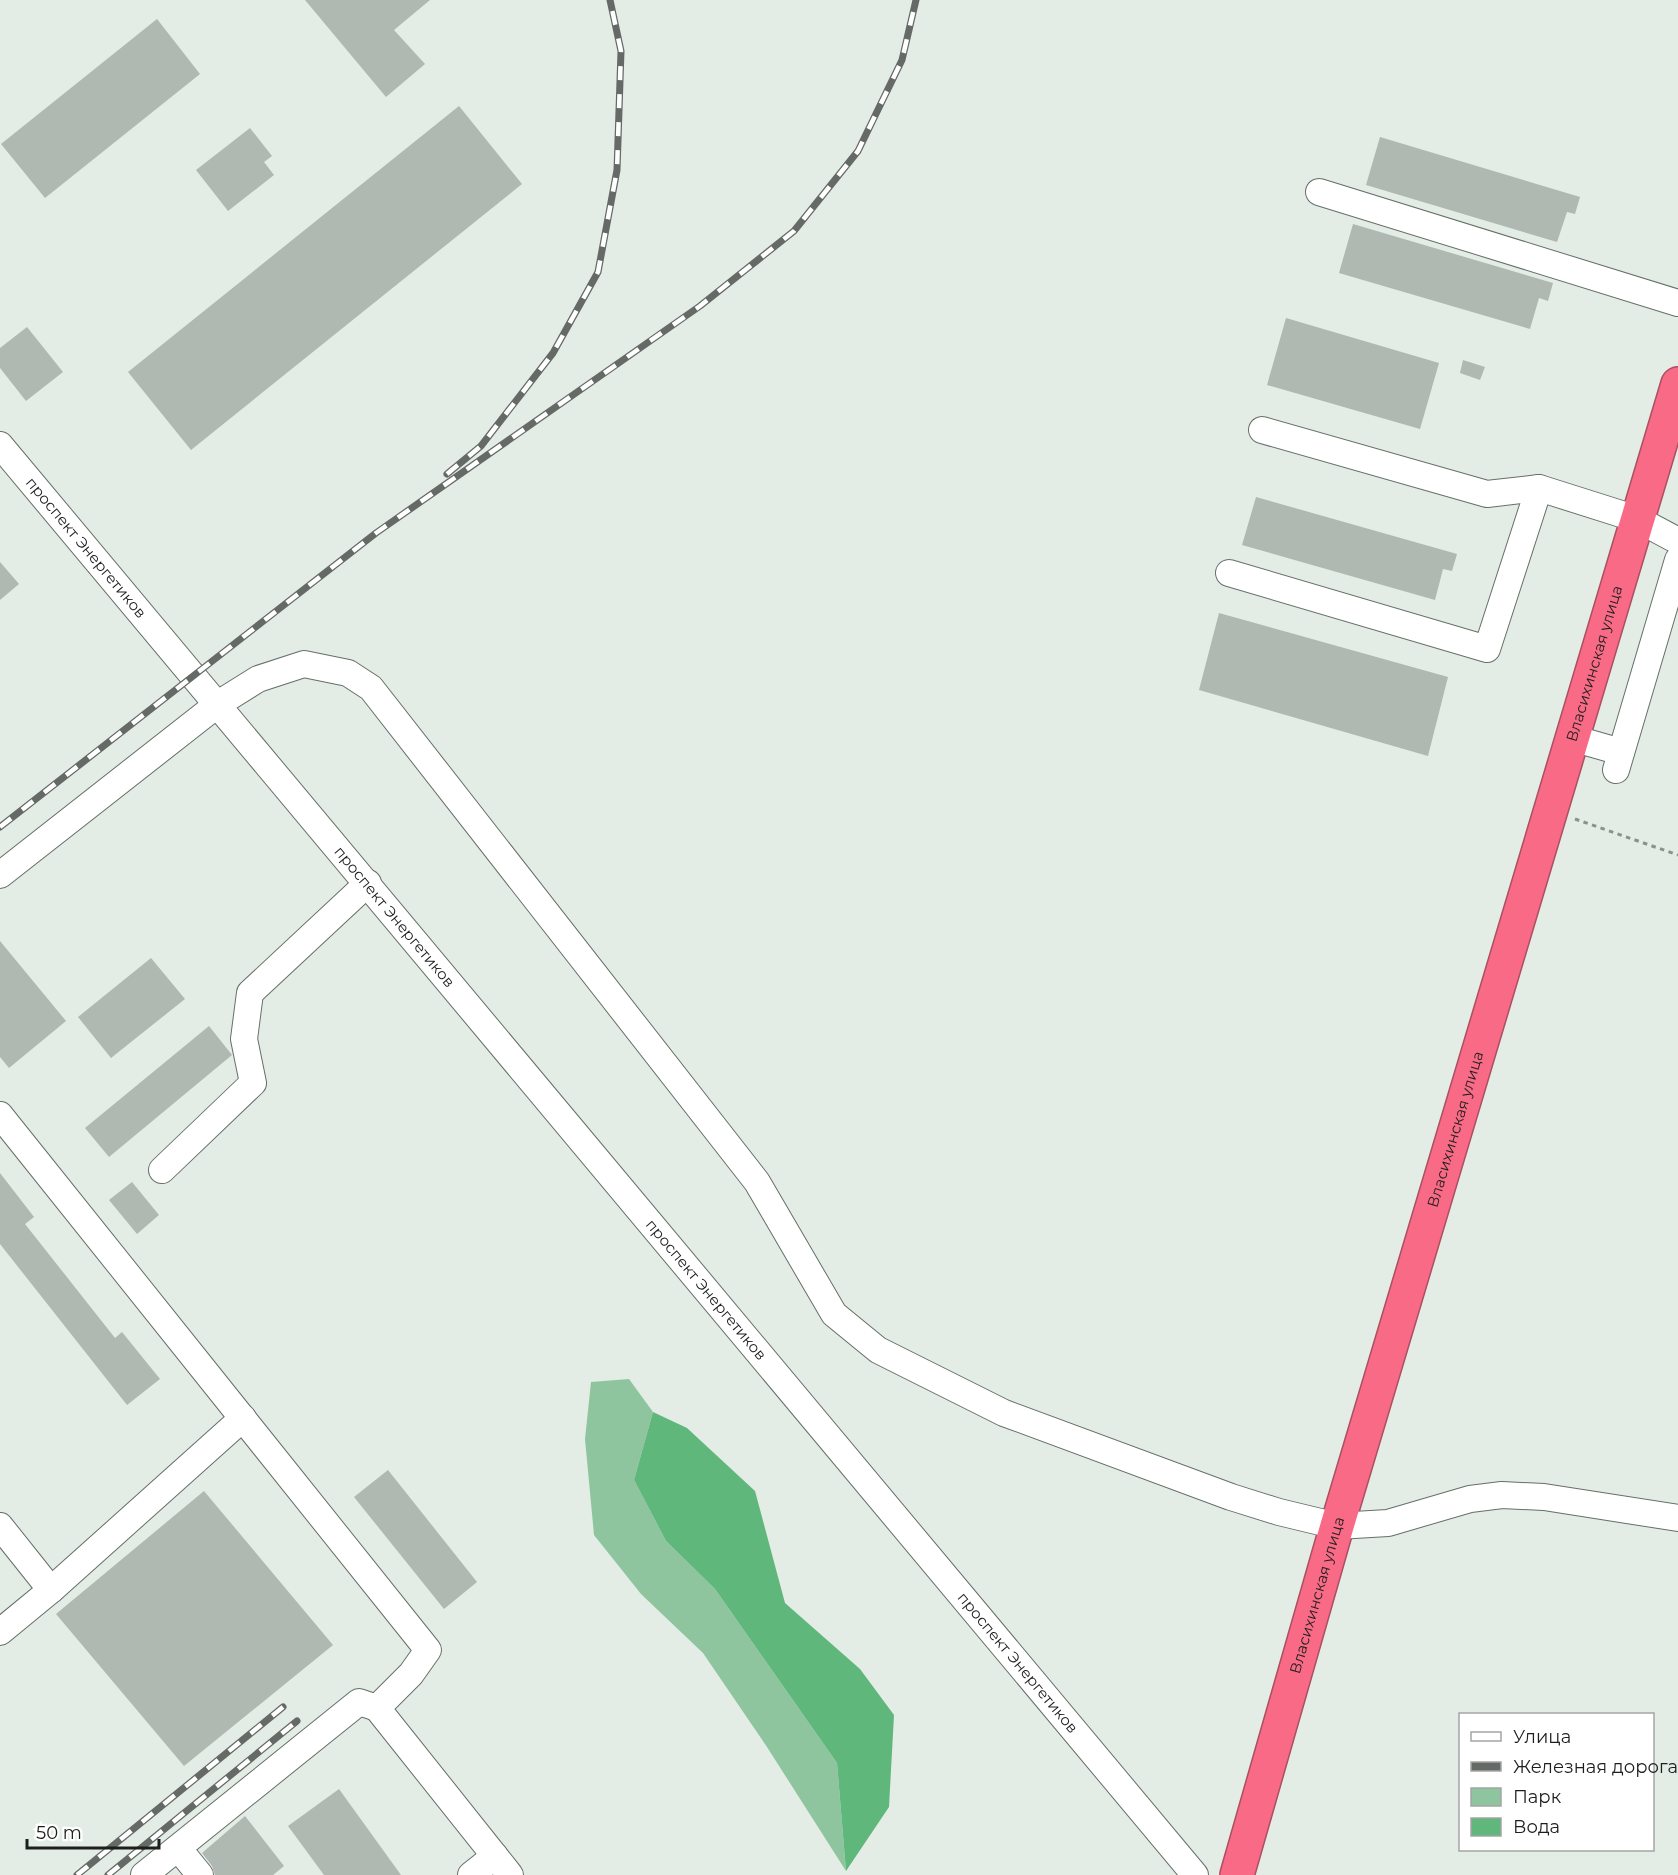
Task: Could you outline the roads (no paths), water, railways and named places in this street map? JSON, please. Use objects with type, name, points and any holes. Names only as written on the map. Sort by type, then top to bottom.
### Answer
[{"type":"highway","name":"Власихинская улица","points":[[1237,1875],[1337,1526],[1678,384]]},
{"type":"street","points":[[1319,192],[1678,303]]},
{"type":"street","points":[[1262,430],[1488,494],[1539,488],[1637,519],[1678,541]]},
{"type":"street","name":"проспект Энергетиков","points":[[0,445],[368,882],[1195,1875]]},
{"type":"street","points":[[1229,573],[1488,649],[1539,488]]},
{"type":"street","points":[[1572,738],[1619,761],[1678,560]]},
{"type":"street","points":[[0,874],[218,704],[258,679],[304,664],[348,673],[371,688],[757,1182],[834,1314],[878,1350],[1004,1413],[1231,1497],[1279,1512],[1337,1526],[1388,1523],[1470,1499],[1502,1495],[1544,1497],[1678,1518]]},
{"type":"street","points":[[162,1170],[253,1083],[244,1039],[250,993],[368,882]]},
{"type":"street","points":[[0,1115],[428,1650],[411,1674],[377,1708]]},
{"type":"street","points":[[0,1632],[51,1590],[243,1418]]},
{"type":"street","points":[[0,1526],[51,1590]]},
{"type":"street","points":[[144,1875],[359,1702],[377,1708],[502,1865],[471,1875]]},
{"type":"street","points":[[178,1848],[200,1875]]},
{"type":"water","points":[[653,1412],[687,1428],[755,1491],[785,1603],[860,1669],[894,1715],[889,1807],[846,1871],[837,1763],[715,1589],[666,1541],[634,1480]]},
{"type":"railway","points":[[447,474],[481,446],[553,353],[598,272],[617,170],[621,51],[610,0]]},
{"type":"railway","points":[[0,827],[376,533],[700,306],[794,231],[858,151],[902,60],[916,0]]},
{"type":"railway","points":[[77,1875],[283,1707]]},
{"type":"railway","points":[[108,1875],[297,1721]]}]
